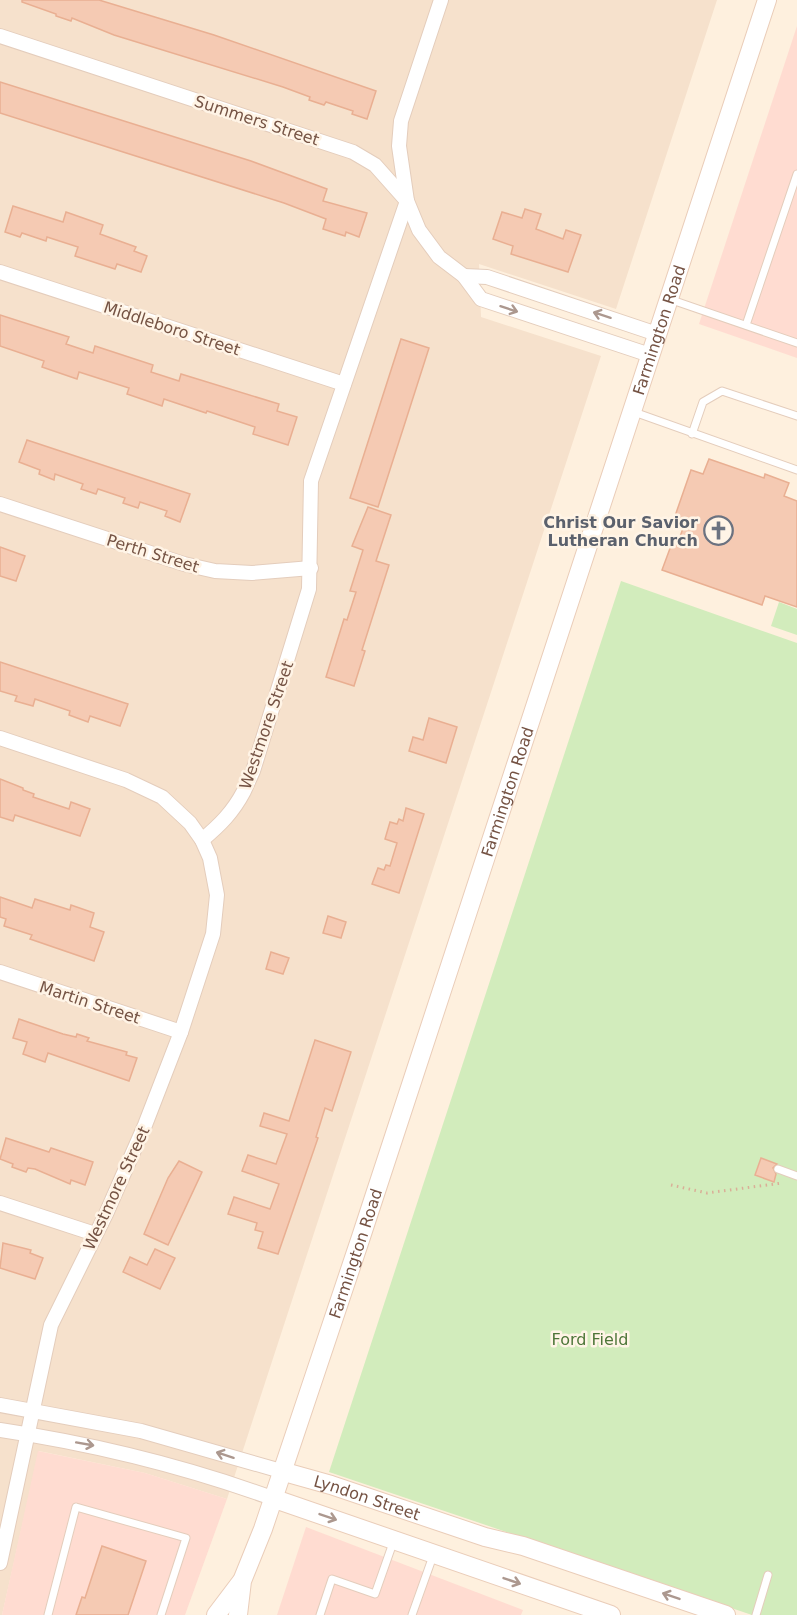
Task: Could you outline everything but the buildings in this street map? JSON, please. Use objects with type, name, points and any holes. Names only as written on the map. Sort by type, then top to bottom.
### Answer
[{"type":"main road","name":"Farmington Road","points":[[238,1615],[242,1581],[361,1237],[767,0]]},
{"type":"main road","name":"Lyndon Street","points":[[281,1471],[331,1485],[485,1537],[523,1546],[726,1615]]},
{"type":"main road","name":"Lyndon Street","points":[[272,1498],[611,1615]]},
{"type":"main road","name":"Farmington Road","points":[[216,1615],[242,1581]]},
{"type":"street","name":"Westmore Street","points":[[0,1563],[51,1325],[145,1125],[181,1032],[216,916],[214,876],[202,840],[236,807],[253,771],[302,620],[311,568],[311,482],[407,201],[399,146],[401,121],[441,0]]},
{"type":"street","name":"Summers Street","points":[[0,36],[353,152],[375,165],[407,201],[419,230],[439,257],[464,276],[481,299],[650,355]]},
{"type":"street","name":"Middleboro Street","points":[[0,272],[344,384]]},
{"type":"street","points":[[464,276],[487,277],[657,334]]},
{"type":"street","name":"Perth Street","points":[[0,504],[184,564],[216,571],[252,573],[311,568]]},
{"type":"street","points":[[0,738],[146,787],[176,808],[202,840]]},
{"type":"street","name":"Martin Street","points":[[0,972],[181,1032]]},
{"type":"street","points":[[0,1203],[95,1234]]},
{"type":"street","name":"Lyndon Street","points":[[0,1405],[141,1431],[281,1471]]},
{"type":"street","name":"Lyndon Street","points":[[0,1430],[150,1458],[272,1498]]},
{"type":"lane","points":[[746,325],[797,174]]},
{"type":"lane","points":[[668,299],[797,343]]},
{"type":"lane","points":[[692,434],[703,402],[722,390],[797,416]]},
{"type":"lane","points":[[632,411],[797,470]]},
{"type":"lane","points":[[778,1169],[797,1176]]},
{"type":"lane","points":[[48,1615],[76,1507],[186,1538],[161,1615]]},
{"type":"lane","points":[[320,1615],[332,1579],[375,1594],[394,1540]]},
{"type":"lane","points":[[412,1615],[434,1554]]},
{"type":"lane","points":[[756,1615],[768,1575]]},
{"type":"path","points":[[671,1185],[707,1193],[786,1182]]},
{"type":"shaded area","points":[[0,0],[717,0],[616,309],[479,264],[481,317],[601,356],[227,1499],[145,1473],[39,1451],[2,1615],[0,1615]]},
{"type":"shaded area","points":[[797,26],[797,358],[699,324]]},
{"type":"shaded area","points":[[38,1451],[145,1473],[227,1499],[185,1615],[2,1615]]},
{"type":"shaded area","points":[[306,1527],[523,1610],[521,1615],[277,1615]]},
{"type":"green space","name":"Ford Field","points":[[621,581],[797,643],[797,1615],[752,1615],[329,1472]]},
{"type":"green space","points":[[779,602],[797,609],[797,635],[771,626]]},
{"type":"place","name":"Christ Our Savior Lutheran Church","points":[[719,531]]}]
